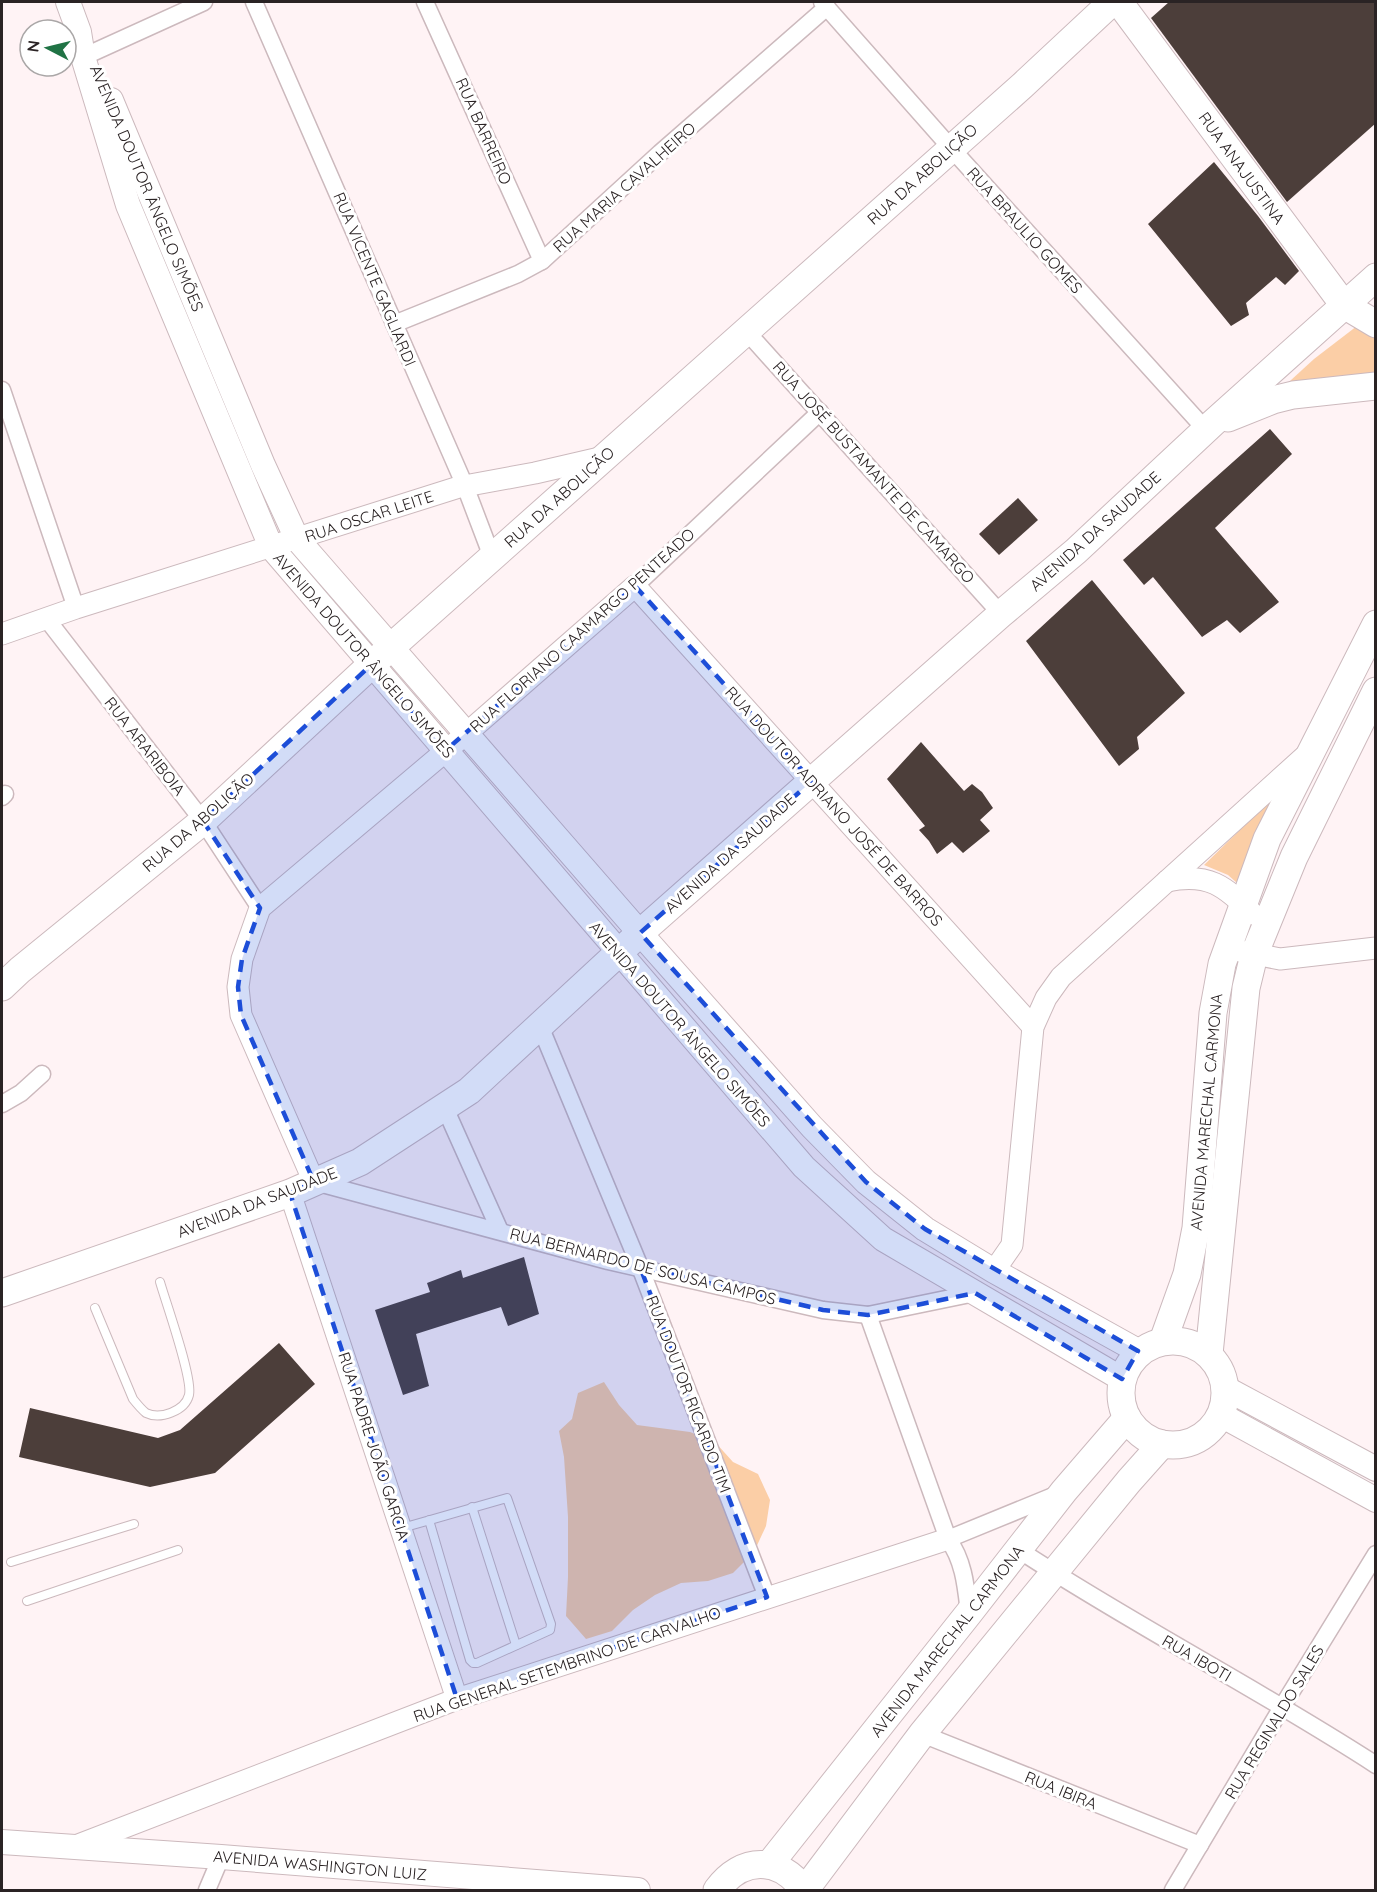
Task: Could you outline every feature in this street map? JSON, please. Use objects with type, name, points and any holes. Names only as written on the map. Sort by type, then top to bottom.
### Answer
[{"type":"main road","name":"RUA DA ABOLIÇÃO","points":[[2,987],[203,821],[371,664],[1113,2]]},
{"type":"main road","name":"RUA ANAJUSTINA","points":[[1119,2],[1344,305],[1376,324]]},
{"type":"main road","name":"AVENIDA DOUTOR ÂNGELO SIMÕES","points":[[73,15],[87,56],[129,205],[271,547],[804,1167],[883,1239],[1122,1379]]},
{"type":"main road","name":"AVENIDA DOUTOR ÂNGELO SIMÕES","points":[[87,56],[297,539],[640,933],[812,1127],[866,1182],[925,1229],[1138,1352]]},
{"type":"main road","name":"AVENIDA DA SAUDADE","points":[[2,1293],[302,1187],[360,1161],[469,1091],[640,933],[1001,614],[1076,551],[1376,277]]},
{"type":"main road","points":[[1210,427],[1273,400],[1293,395],[1376,386]]},
{"type":"main road","name":"AVENIDA MARECHAL CARMONA","points":[[1163,1341],[1187,1274],[1193,1250],[1213,1013],[1216,989],[1228,948],[1267,839],[1376,624]]},
{"type":"main road","name":"AVENIDA MARECHAL CARMONA","points":[[1209,1354],[1246,988],[1254,955],[1294,857],[1376,691]]},
{"type":"main road","points":[[1180,1340],[1195,1345],[1209,1354],[1219,1367],[1226,1388],[1221,1415],[1212,1429],[1198,1439],[1183,1445],[1151,1441],[1137,1431],[1127,1418],[1122,1403],[1122,1379],[1130,1363],[1138,1352],[1163,1341],[1180,1340]]},
{"type":"main road","points":[[1226,1388],[1376,1468]]},
{"type":"main road","points":[[1221,1415],[1376,1500]]},
{"type":"main road","name":"AVENIDA MARECHAL CARMONA","points":[[769,1865],[1064,1491],[1127,1418]]},
{"type":"main road","points":[[718,1890],[727,1878],[739,1869],[753,1864],[769,1865],[783,1870],[796,1879],[805,1890],[922,1734],[1162,1444]]},
{"type":"main road","name":"AVENIDA WASHINGTON LUIZ","points":[[2,1842],[638,1890]]},
{"type":"street","points":[[87,56],[204,2]]},
{"type":"street","name":"RUA VICENTE GAGLIARDI","points":[[254,2],[465,486],[492,557]]},
{"type":"street","name":"RUA BARREIRO","points":[[425,2],[542,261]]},
{"type":"street","name":"RUA MARIA CAVALHEIRO","points":[[394,324],[518,274],[542,261],[825,4]]},
{"type":"street","name":"RUA BRAULIO GOMES","points":[[825,4],[951,148],[1210,427]]},
{"type":"street","name":"RUA JOSÉ BUSTAMANTE DE CAMARGO","points":[[746,331],[1001,614]]},
{"type":"street","points":[[2,390],[76,608]]},
{"type":"street","name":"RUA FLORIANO CAAMARGO PENTEADO","points":[[260,908],[467,733],[635,585],[820,412]]},
{"type":"street","name":"RUA OSCAR LEITE","points":[[2,634],[76,608],[465,486],[604,457]]},
{"type":"street","name":"RUA DOUTOR ADRIANO JOSÉ DE BARROS","points":[[635,585],[1034,1027]]},
{"type":"street","name":"RUA ARARIBOIA","points":[[46,618],[203,821],[260,908]]},
{"type":"street","points":[[994,1270],[1012,1245],[1015,1230],[1034,1027],[1046,998],[1061,976],[1312,751]]},
{"type":"street","points":[[1167,882],[1185,877],[1213,882],[1243,904],[1265,926]]},
{"type":"street","points":[[260,908],[242,959],[238,987],[242,1015],[302,1187]]},
{"type":"street","points":[[1228,948],[1280,959],[1376,948]]},
{"type":"street","name":"RUA DOUTOR RICARDO TIM","points":[[540,1026],[639,1267],[767,1597]]},
{"type":"street","points":[[2,1104],[21,1093],[42,1074]]},
{"type":"street","points":[[444,1108],[500,1231]]},
{"type":"street","name":"RUA BERNARDO DE SOUSA CAMPOS","points":[[302,1187],[500,1231],[639,1267],[824,1310],[868,1315],[975,1293]]},
{"type":"street","name":"RUA PADRE JOÃO GARCIA","points":[[302,1187],[401,1529],[457,1698]]},
{"type":"street","points":[[868,1315],[948,1539],[958,1555],[969,1613]]},
{"type":"street","name":"RUA GENERAL SETEMBRINO DE CARVALHO","points":[[73,1847],[457,1698],[948,1539],[1064,1491]]},
{"type":"street","name":"RUA IBOTI","points":[[1019,1550],[1128,1618],[1376,1764]]},
{"type":"street","name":"RUA REGINALDO SALES","points":[[1173,1890],[1376,1554]]},
{"type":"street","name":"RUA IBIRA","points":[[922,1734],[1200,1845]]},
{"type":"street","points":[[207,1890],[221,1857]]},
{"type":"lane","points":[[95,1308],[138,1406],[154,1416],[176,1410],[189,1395],[187,1373],[160,1282]]},
{"type":"lane","points":[[401,1529],[429,1520],[504,1497],[508,1498],[551,1629],[473,1663],[470,1660],[429,1520]]},
{"type":"lane","points":[[472,1507],[516,1646]]},
{"type":"lane","points":[[11,1562],[134,1524]]},
{"type":"lane","points":[[27,1601],[178,1550]]},
{"type":"highlighted area","points":[[635,586],[812,781],[640,933],[866,1182],[925,1229],[1138,1351],[1122,1379],[975,1293],[868,1315],[823,1310],[640,1267],[767,1597],[457,1699],[290,1193],[314,1182],[241,1015],[238,987],[242,959],[260,908],[203,821],[371,665],[446,750]]},
{"type":"shaded area","points":[[1357,326],[1375,338],[1375,383],[1278,392],[1314,359]]},
{"type":"shaded area","points":[[1280,791],[1237,883],[1228,875],[1204,865]]},
{"type":"shaded area","points":[[604,1382],[619,1405],[637,1425],[690,1432],[715,1442],[733,1462],[758,1474],[770,1500],[766,1526],[754,1552],[733,1573],[708,1581],[681,1583],[655,1595],[633,1610],[612,1631],[586,1639],[566,1616],[568,1517],[564,1457],[559,1431],[572,1419],[578,1393]]},
{"type":"building","points":[[1169,2],[1376,2],[1376,123],[1287,202],[1151,18]]},
{"type":"building","points":[[1214,162],[1299,271],[1285,285],[1276,277],[1246,303],[1249,315],[1231,326],[1148,224]]},
{"type":"building","points":[[1270,429],[1292,454],[1215,528],[1279,602],[1240,633],[1227,620],[1202,637],[1153,577],[1144,585],[1123,560]]},
{"type":"building","points":[[1018,498],[1038,520],[999,555],[979,534]]},
{"type":"building","points":[[1092,580],[1185,693],[1137,737],[1139,749],[1119,766],[1026,641]]},
{"type":"building","points":[[921,742],[964,791],[972,784],[982,792],[993,808],[980,820],[990,831],[963,853],[952,842],[937,854],[919,830],[925,826],[887,779]]},
{"type":"building","points":[[524,1257],[539,1314],[508,1326],[501,1307],[416,1334],[429,1386],[403,1395],[375,1310],[430,1292],[427,1283],[461,1270],[463,1278]]},
{"type":"building","points":[[279,1343],[315,1384],[215,1473],[150,1487],[19,1457],[30,1408],[158,1438],[180,1430]]}]
